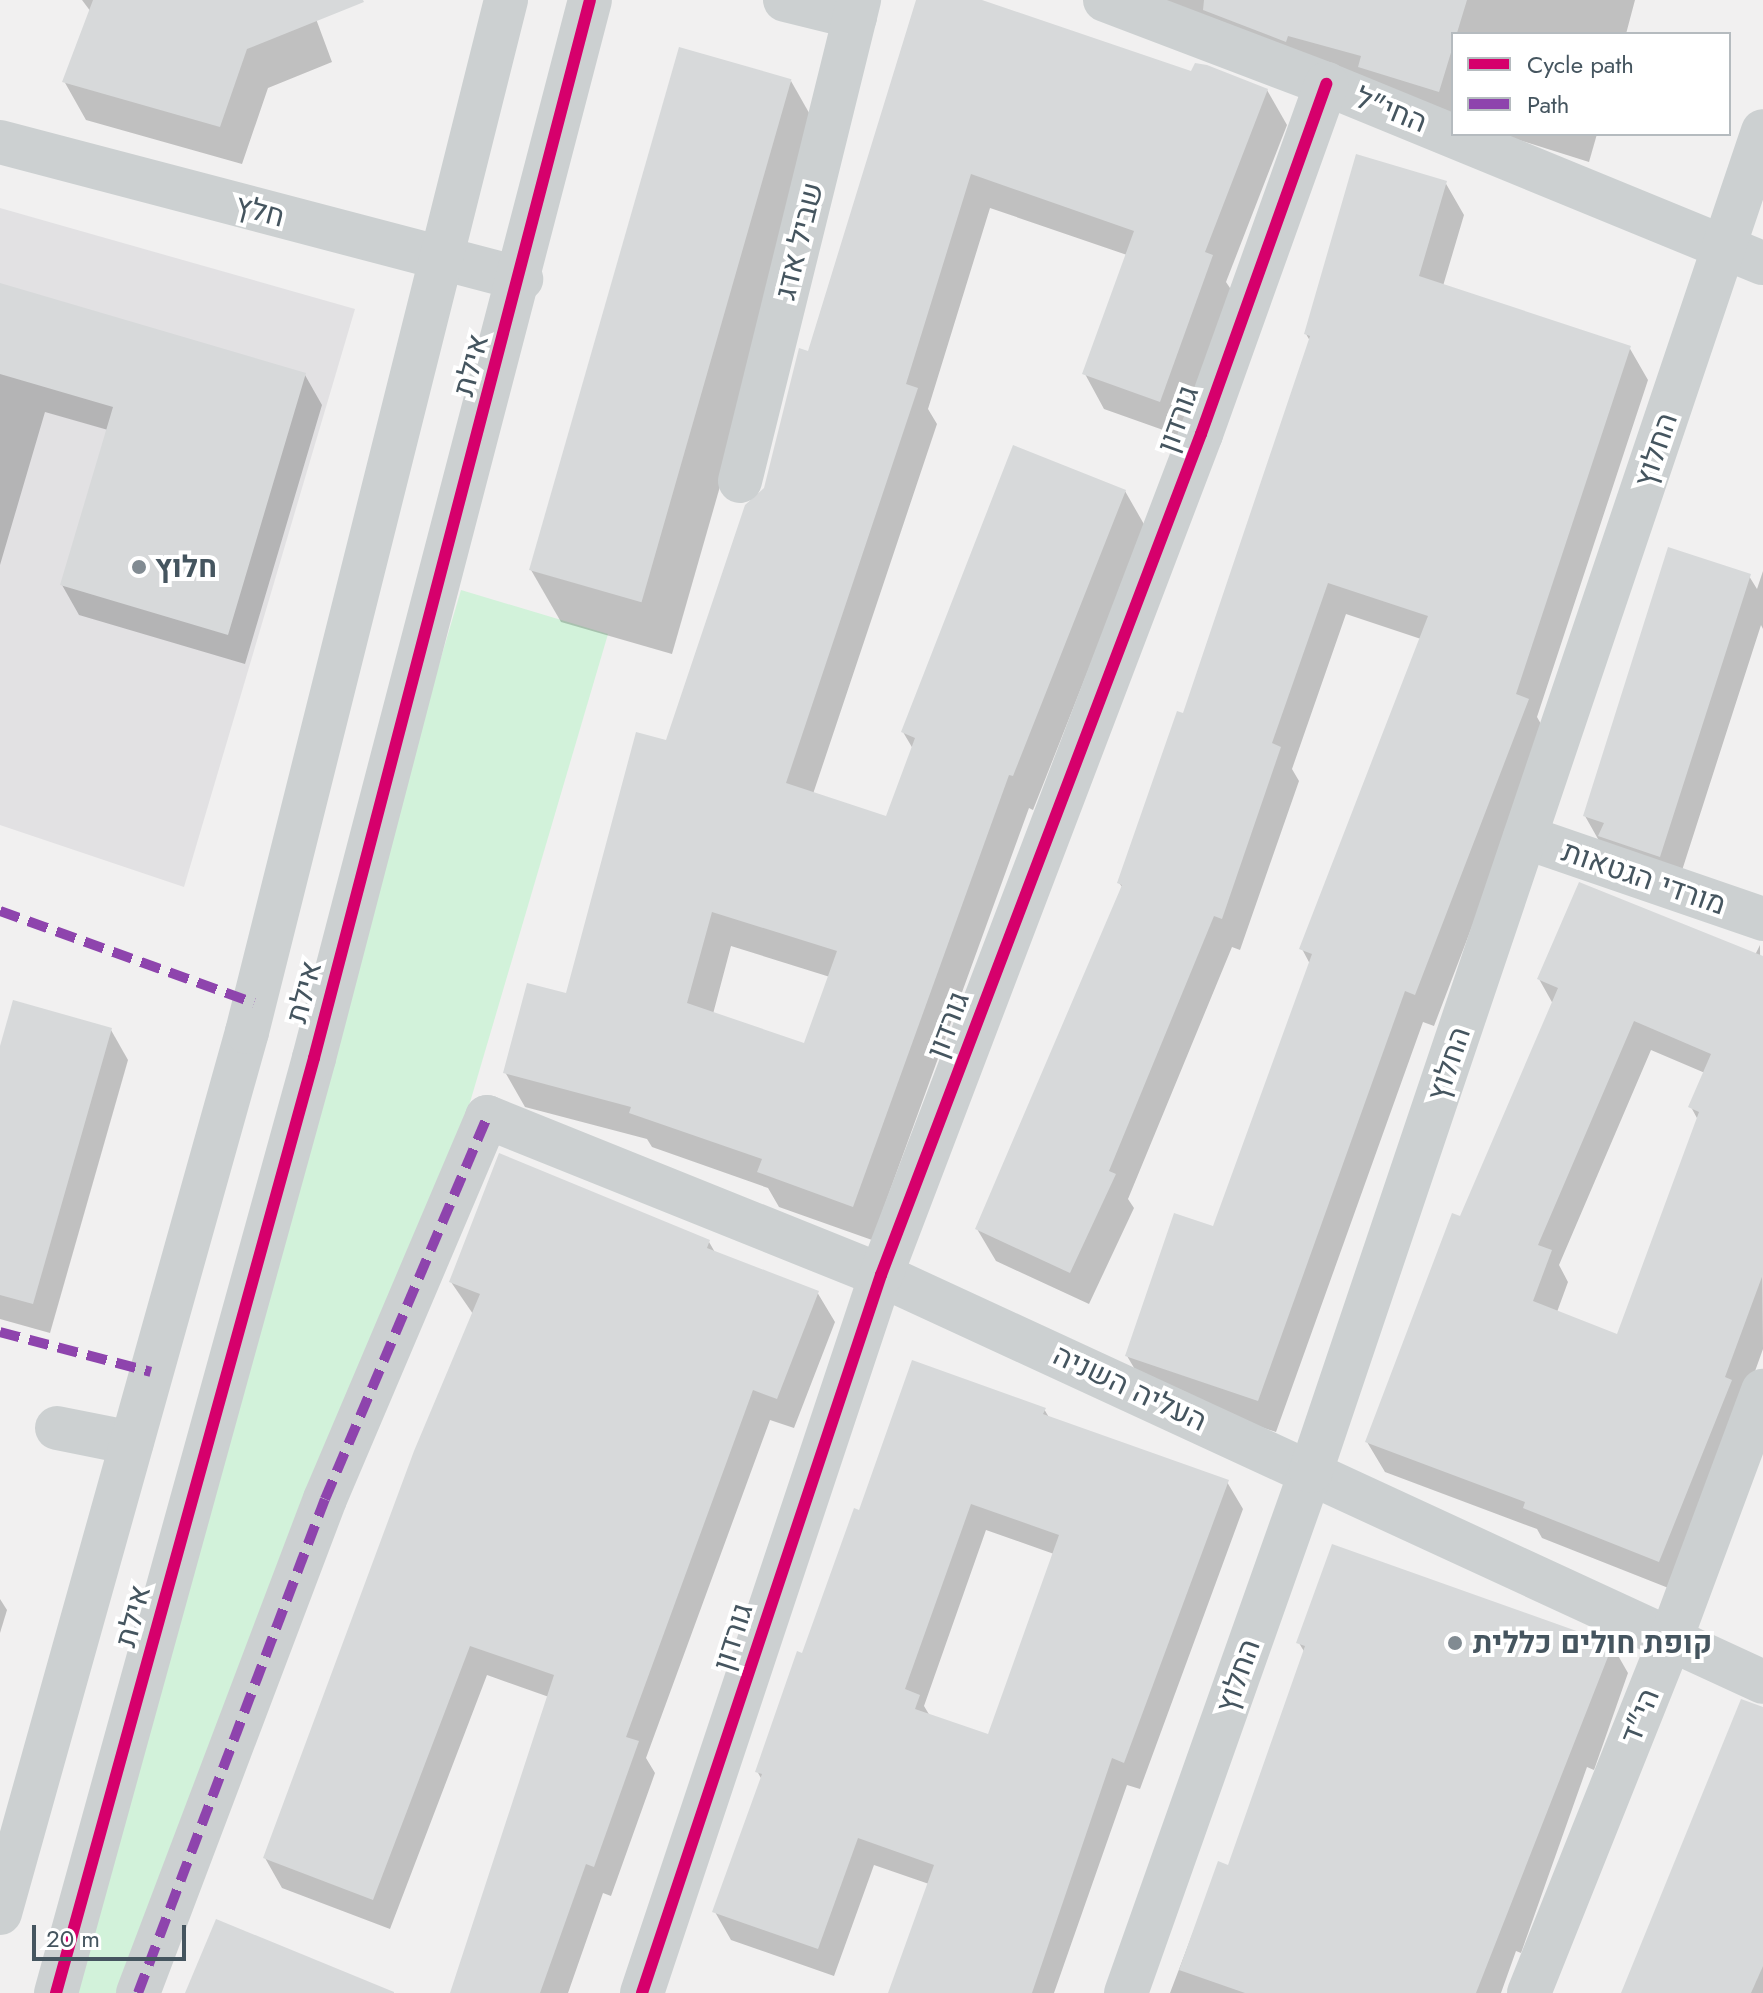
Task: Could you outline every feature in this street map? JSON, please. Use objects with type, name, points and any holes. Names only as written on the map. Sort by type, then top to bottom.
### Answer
[{"type":"street","name":"אילת","points":[[1,1907],[247,1032],[506,0]]},
{"type":"street","name":"אילת","points":[[56,1993],[318,1043],[521,279],[590,0]]},
{"type":"street","points":[[785,0],[857,8]]},
{"type":"street","name":"החי\"ל","points":[[1105,0],[1451,135]]},
{"type":"street","name":"שביל אדג","points":[[740,481],[857,8]]},
{"type":"street","name":"גורדון","points":[[642,1993],[881,1275],[1201,434],[1326,84]]},
{"type":"street","name":"החלוץ","points":[[1126,1993],[1311,1471],[1525,837],[1744,254],[1763,131]]},
{"type":"street","name":"החי\"ל","points":[[1454,136],[1744,254]]},
{"type":"street","name":"חלץ","points":[[0,142],[521,279]]},
{"type":"street","name":"מורדי הגטאות","points":[[1525,837],[1763,919]]},
{"type":"street","name":"העליה השניה","points":[[138,1993],[325,1499],[487,1117],[881,1275],[1763,1682]]},
{"type":"street","name":"הי\"ד","points":[[1529,1993],[1670,1641],[1763,1391]]},
{"type":"street","points":[[57,1428],[132,1443]]},
{"type":"shaded area","name":"חלוץ","points":[[0,208],[355,309],[184,887],[0,825]]},
{"type":"green space","points":[[461,590],[608,634],[443,1194],[125,1993],[47,1993]]},
{"type":"building","points":[[93,0],[364,2],[247,49],[220,127],[62,82]]},
{"type":"building","points":[[916,0],[982,0],[1191,71],[1195,63],[1207,65],[1268,89],[1205,252],[1213,255],[1160,402],[1082,374],[1134,231],[971,174],[906,384],[918,388],[786,783],[886,816],[915,738],[901,732],[1013,445],[1126,490],[1013,776],[1009,775],[853,1207],[757,1172],[762,1159],[629,1113],[631,1107],[503,1073],[527,983],[566,993],[636,732],[666,740],[745,505],[764,488],[799,348],[808,351]],"holes":[[[712,912],[837,951],[804,1043],[687,1003]]]},
{"type":"building","points":[[1204,0],[1467,0],[1457,32],[1451,32],[1451,53],[1439,92],[1358,67],[1361,56],[1288,36],[1286,42],[1203,10]]},
{"type":"building","points":[[679,47],[791,79],[642,602],[529,570]]},
{"type":"building","points":[[1356,154],[1447,181],[1419,276],[1631,346],[1516,694],[1529,699],[1415,995],[1405,991],[1258,1401],[1125,1356],[1174,1213],[1213,1226],[1312,954],[1299,949],[1428,616],[1328,583],[1272,743],[1281,747],[1222,919],[1214,916],[1109,1171],[1116,1174],[1070,1273],[975,1229],[1122,885],[1117,883],[1177,711],[1183,713],[1310,336],[1304,334]]},
{"type":"building","points":[[0,283],[306,373],[228,635],[60,585],[113,407],[0,374]]},
{"type":"building","points":[[1668,547],[1751,574],[1660,857],[1598,836],[1604,823],[1583,816]]},
{"type":"building","points":[[1579,882],[1763,956],[1763,1274],[1725,1377],[1732,1380],[1659,1562],[1523,1508],[1525,1502],[1365,1442],[1452,1213],[1460,1216],[1558,988],[1537,979]],"holes":[[[1634,1021],[1711,1054],[1688,1107],[1699,1112],[1617,1334],[1533,1301],[1552,1250],[1538,1245]]]},
{"type":"building","points":[[13,1000],[112,1028],[33,1304],[0,1295],[0,1046]]},
{"type":"building","points":[[499,1153],[710,1240],[707,1248],[819,1291],[777,1399],[753,1390],[626,1737],[639,1741],[594,1867],[586,1864],[540,1993],[450,1993],[554,1675],[470,1646],[373,1900],[263,1858],[414,1451],[480,1294],[449,1282]]},
{"type":"building","points":[[912,1360],[1046,1408],[1043,1414],[1229,1480],[1124,1763],[1112,1758],[1032,1993],[888,1993],[934,1865],[858,1838],[818,1949],[712,1912],[762,1774],[755,1772],[797,1651],[802,1653],[854,1508],[859,1510]],"holes":[[[971,1504],[1059,1535],[988,1734],[915,1709],[920,1695],[905,1689]]]},
{"type":"building","points":[[1332,1544],[1613,1644],[1476,1993],[1245,1993],[1179,1970],[1218,1861],[1228,1865],[1305,1646],[1296,1643]]},
{"type":"building","points":[[1741,1699],[1763,1707],[1763,1966],[1751,1993],[1621,1993]]},
{"type":"building","points":[[216,1919],[394,1992],[394,1993],[185,1993]]},
{"type":"marked path","points":[[0,911],[254,1003]]},
{"type":"marked path","points":[[138,1993],[325,1499],[487,1117]]},
{"type":"marked path","points":[[0,1332],[151,1372]]},
{"type":"cycle path","points":[[56,1993],[314,1058],[590,0]]},
{"type":"cycle path","points":[[642,1993],[881,1275],[1201,434],[1326,84]]},
{"type":"place","name":"חלוץ","points":[[139,567]]},
{"type":"place","name":"קופת חולים כללית","points":[[1455,1643]]}]
